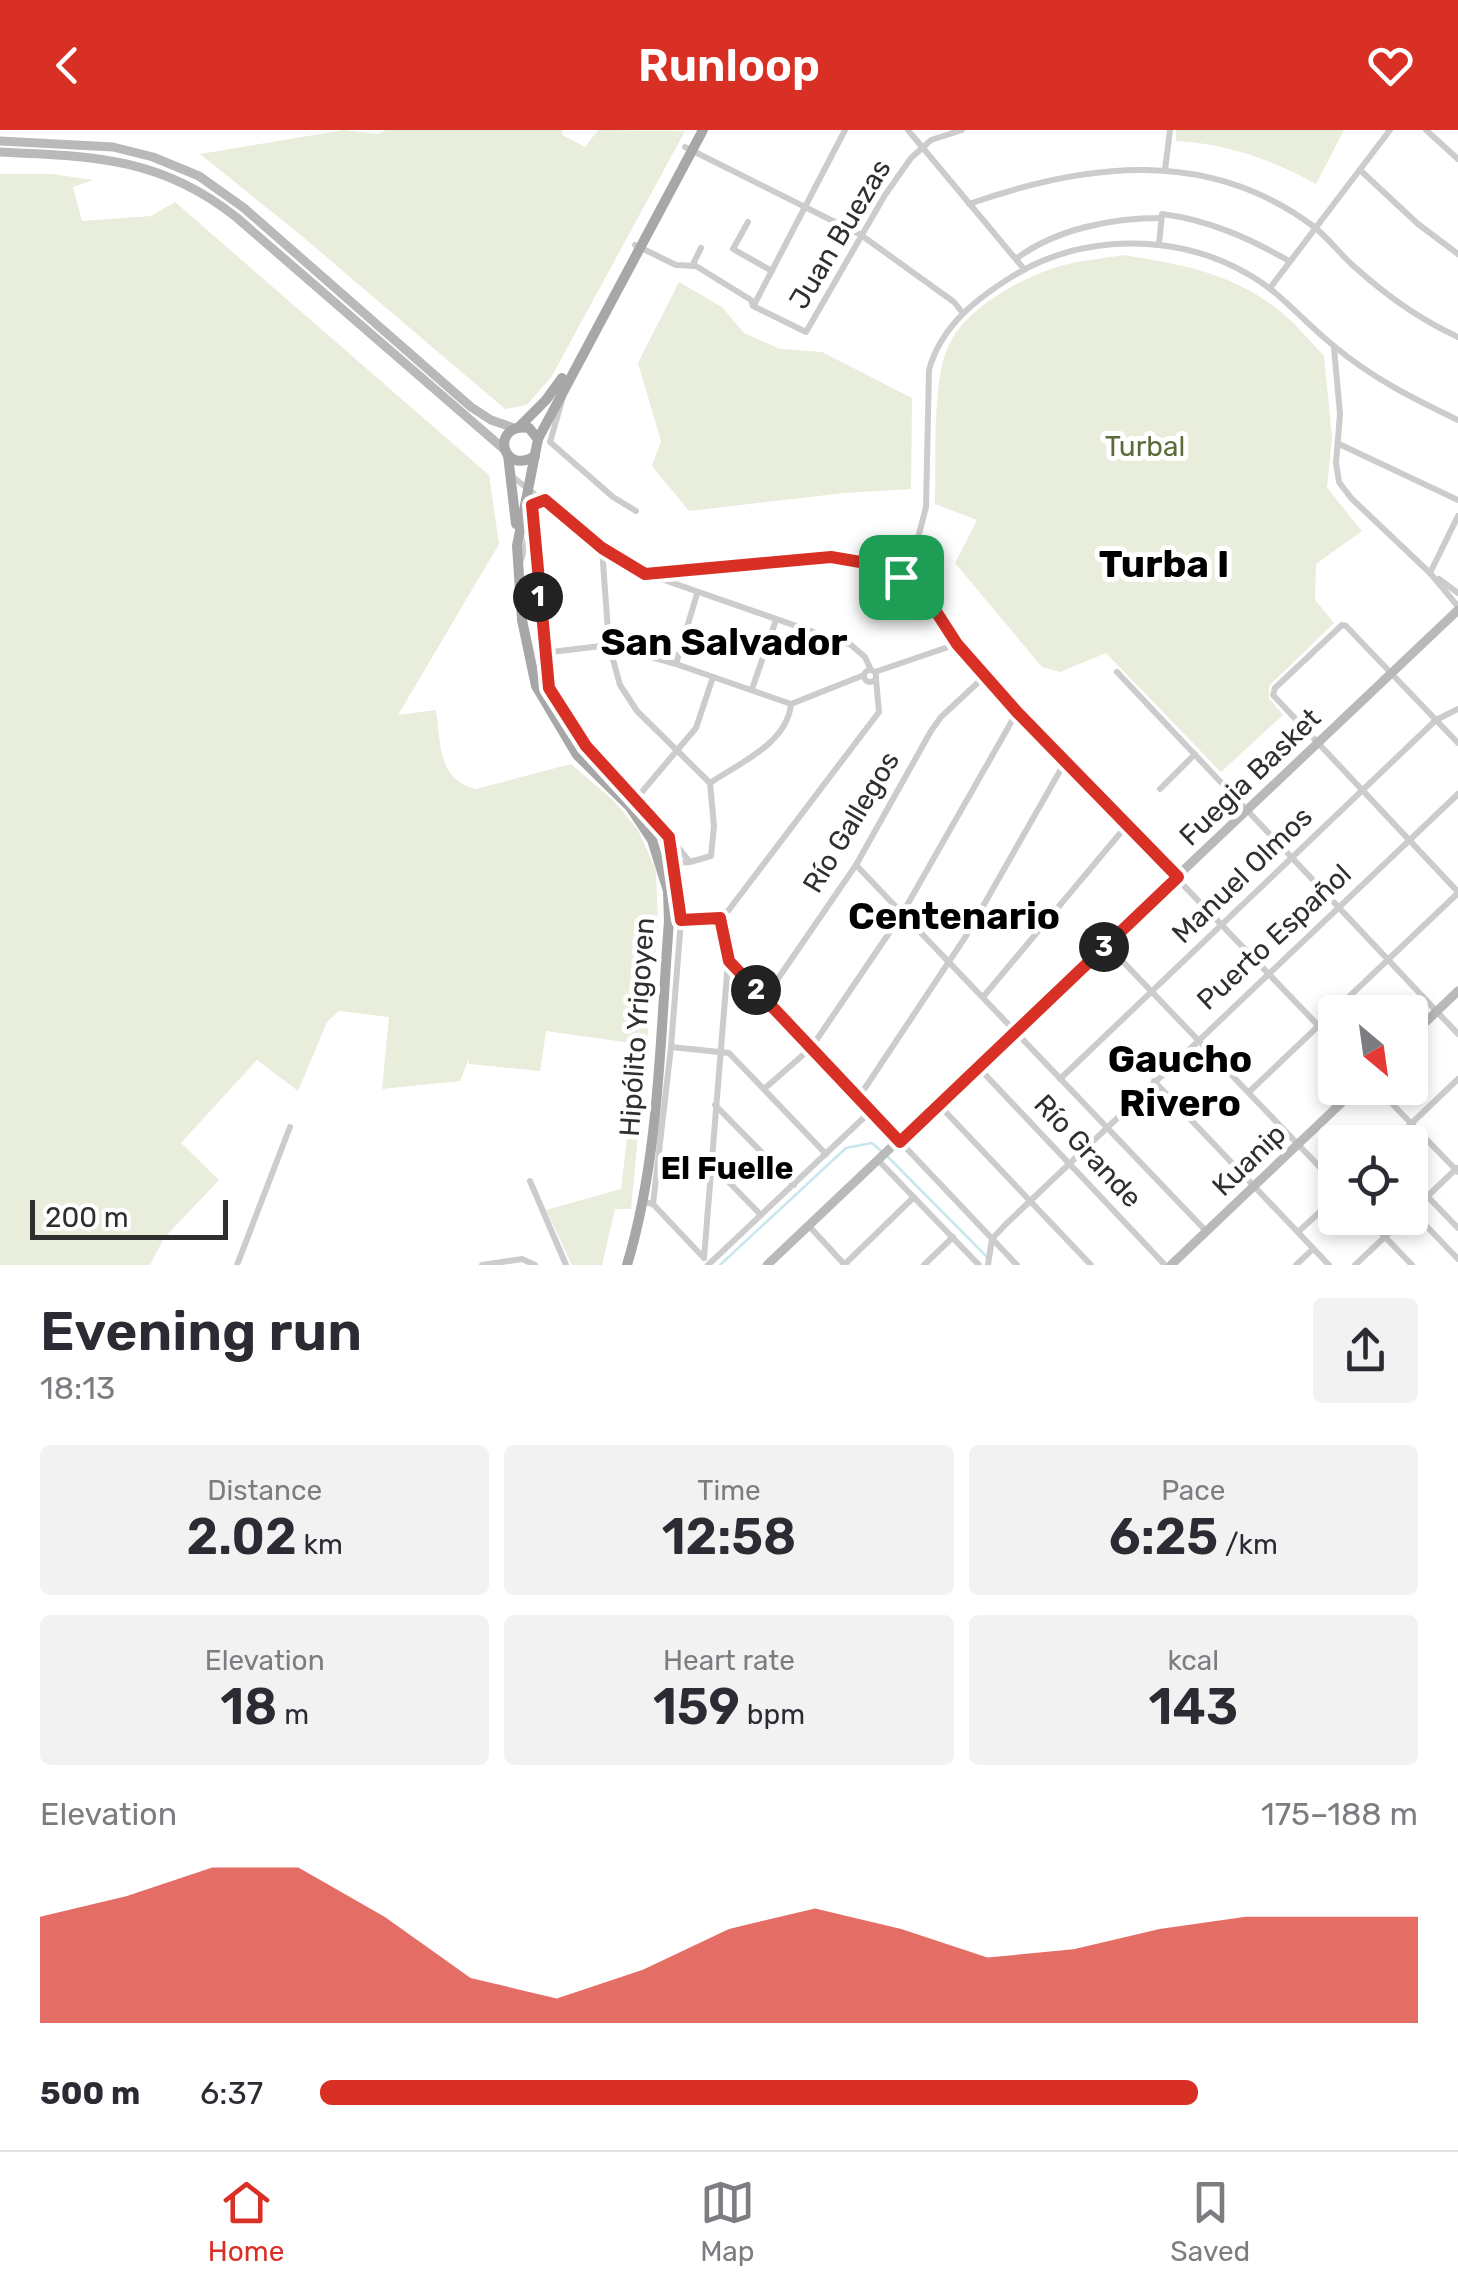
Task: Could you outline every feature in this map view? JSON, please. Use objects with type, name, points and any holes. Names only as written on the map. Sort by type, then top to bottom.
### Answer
[{"type":"main road","points":[[0,141],[113,147],[153,157],[199,176],[236,201],[506,453],[524,462],[535,456],[562,391],[695,130]]},
{"type":"main road","points":[[688,149],[703,130]]},
{"type":"main road","points":[[0,152],[106,158],[150,168],[194,187],[472,407],[491,420],[533,430],[542,441]]},
{"type":"main road","points":[[194,187],[199,176]]},
{"type":"main road","points":[[506,453],[506,435],[546,400],[563,377],[637,246]]},
{"type":"main road","name":"Hipólito Yrigoyen","points":[[506,453],[518,534],[525,640],[536,686],[577,755],[633,803],[662,864],[668,890],[649,1203],[627,1265]]},
{"type":"main road","name":"Hipólito Yrigoyen","points":[[518,534],[535,456]]},
{"type":"main road","name":"Fuegia Basket","points":[[768,1265],[1458,606]]},
{"type":"main road","points":[[1428,1020],[1458,991]]},
{"type":"main road","name":"Kuanip","points":[[1168,1265],[1340,1105]]},
{"type":"street","points":[[753,306],[845,130]]},
{"type":"street","points":[[908,130],[1024,270]]},
{"type":"street","points":[[932,140],[943,130]]},
{"type":"street","name":"Juan Buezas","points":[[753,306],[806,332],[885,195],[921,148],[962,130]]},
{"type":"street","points":[[1165,170],[1170,130]]},
{"type":"street","points":[[1270,288],[1390,130]]},
{"type":"street","points":[[1426,130],[1458,159]]},
{"type":"street","points":[[688,149],[861,236],[954,302],[962,312]]},
{"type":"street","points":[[970,204],[1072,174],[1136,168],[1165,170],[1231,185],[1260,195],[1316,228],[1370,280],[1423,320],[1458,338]]},
{"type":"street","points":[[1360,170],[1418,224],[1458,254]]},
{"type":"street","points":[[1158,244],[1162,214],[1249,238],[1290,262]]},
{"type":"street","points":[[1016,259],[1055,235],[1132,219],[1161,218]]},
{"type":"street","points":[[748,222],[732,249],[772,270]]},
{"type":"street","points":[[901,577],[917,542],[926,506],[929,370],[938,345],[962,312],[989,291],[1062,254],[1092,247],[1158,244],[1218,260],[1270,288],[1334,347],[1395,390],[1458,420]]},
{"type":"street","points":[[637,246],[676,265],[694,266],[751,300],[753,306]]},
{"type":"street","points":[[694,266],[700,248]]},
{"type":"street","points":[[1334,347],[1339,444],[1336,474],[1344,489],[1458,606]]},
{"type":"street","points":[[542,441],[613,498],[636,510]]},
{"type":"street","points":[[1339,444],[1458,500]]},
{"type":"street","points":[[509,472],[602,548],[645,574],[851,646],[865,657],[880,704],[878,712],[728,911],[720,918],[681,920]]},
{"type":"street","points":[[527,486],[549,688],[572,728],[633,803],[690,862]]},
{"type":"street","points":[[532,505],[545,500]]},
{"type":"street","points":[[1430,573],[1458,516]]},
{"type":"street","points":[[518,571],[532,527]]},
{"type":"street","points":[[602,548],[614,670],[627,698],[710,784],[713,799],[713,852],[707,860],[662,864]]},
{"type":"street","points":[[645,574],[831,557],[872,564],[901,577],[926,596],[957,644],[1017,712],[1318,1025],[1248,1092]]},
{"type":"street","points":[[1430,573],[1458,593]]},
{"type":"street","points":[[676,664],[697,594]]},
{"type":"street","points":[[752,689],[776,620]]},
{"type":"street","points":[[1350,995],[1458,892],[1272,694],[1342,625],[1346,626],[1458,742]]},
{"type":"street","points":[[544,653],[610,645],[790,704],[957,644]]},
{"type":"street","points":[[1117,672],[1458,1034]]},
{"type":"street","points":[[633,803],[696,728],[713,676]]},
{"type":"street","name":"Río Gallegos","points":[[764,1000],[856,865],[931,731],[985,676]]},
{"type":"street","points":[[710,784],[774,740],[786,722],[790,704]]},
{"type":"street","name":"Manuel Olmos","points":[[1060,1079],[1436,720],[1458,709]]},
{"type":"street","points":[[764,1089],[812,1048],[902,914],[1017,712]]},
{"type":"street","points":[[1160,790],[1194,754]]},
{"type":"street","points":[[859,1097],[950,962],[1065,762]]},
{"type":"street","name":"Puerto Español","points":[[992,1239],[1458,794]]},
{"type":"street","points":[[983,998],[1127,825]]},
{"type":"street","points":[[669,837],[681,920],[671,1047],[649,1203],[708,1263]]},
{"type":"street","points":[[856,865],[1206,1231]]},
{"type":"street","points":[[708,1263],[715,1105],[729,961],[720,918]]},
{"type":"street","points":[[1107,944],[1318,1165]]},
{"type":"street","points":[[729,961],[1017,1265]]},
{"type":"street","points":[[671,1047],[720,1050],[733,1056],[826,1154]]},
{"type":"street","name":"Río Grande","points":[[978,1068],[1168,1265]]},
{"type":"street","points":[[1412,1124],[1458,1079]]},
{"type":"street","points":[[1154,1082],[1329,1265]]},
{"type":"street","points":[[715,1105],[794,1184]]},
{"type":"street","points":[[938,1105],[1091,1265]]},
{"type":"street","points":[[1394,1105],[1457,1170],[1428,1195]]},
{"type":"street","points":[[708,1263],[872,1110]]},
{"type":"street","points":[[236,1265],[290,1127]]},
{"type":"street","points":[[878,1160],[978,1265]]},
{"type":"street","points":[[711,1164],[761,1216]]},
{"type":"street","points":[[530,1181],[566,1265]]},
{"type":"street","points":[[809,1226],[844,1265],[914,1197]]},
{"type":"street","points":[[1428,1197],[1458,1228]]},
{"type":"street","points":[[1298,1232],[1318,1214]]},
{"type":"street","points":[[1428,1231],[1458,1259]]},
{"type":"street","points":[[1354,1265],[1385,1236],[1412,1265]]},
{"type":"street","points":[[924,1265],[952,1237]]},
{"type":"street","points":[[988,1264],[992,1239]]},
{"type":"street","points":[[1296,1265],[1313,1249]]},
{"type":"street","points":[[482,1265],[522,1259],[534,1265]]},
{"type":"green space","points":[[344,130],[378,134],[385,130],[563,130],[562,135],[585,147],[598,130],[685,131],[552,376],[527,405],[505,409],[200,154]]},
{"type":"green space","points":[[1176,130],[1344,130],[1316,184],[1248,154],[1176,141]]},
{"type":"green space","points":[[0,174],[52,174],[93,180],[73,187],[82,221],[151,216],[175,202],[489,475],[499,544],[398,715],[436,710],[448,769],[454,778],[476,789],[571,764],[615,802],[638,830],[656,870],[658,927],[631,1209],[615,1209],[602,1265],[572,1265],[546,1210],[621,1189],[638,1044],[546,1031],[540,1071],[469,1064],[469,1059],[460,1081],[382,1089],[389,1017],[339,1011],[327,1022],[298,1091],[257,1060],[181,1143],[219,1180],[164,1238],[150,1265],[0,1265]]},
{"type":"green space","name":"Turbal","points":[[1124,255],[1183,266],[1256,294],[1280,311],[1324,356],[1332,437],[1327,488],[1362,531],[1316,564],[1315,600],[1334,623],[1269,686],[1269,698],[1283,715],[1221,772],[1106,653],[1060,672],[1042,667],[955,563],[977,520],[935,504],[940,377],[944,358],[958,331],[979,308],[1034,275],[1066,264]]},
{"type":"green space","points":[[679,282],[722,307],[744,333],[780,349],[822,352],[912,398],[911,489],[689,511],[652,466],[661,441],[638,363]]},
{"type":"waterway","points":[[720,1265],[846,1148],[872,1143],[881,1151]]},
{"type":"waterway","points":[[887,1156],[987,1257]]},
{"type":"district","name":"Turba I","points":[[1164,564]]},
{"type":"district","name":"San Salvador","points":[[724,642]]},
{"type":"district","name":"Centenario","points":[[954,916]]},
{"type":"district","name":"Gaucho Rivero","points":[[1180,1081]]},
{"type":"district","name":"El Fuelle","points":[[727,1168]]},
{"type":"route","points":[[545,500],[602,548],[645,574],[831,557],[872,564],[901,577],[926,596],[957,644],[1017,712],[1178,877],[900,1142],[729,961],[720,918],[681,920],[669,837],[586,746],[549,688],[532,538],[532,505],[545,500]]}]
